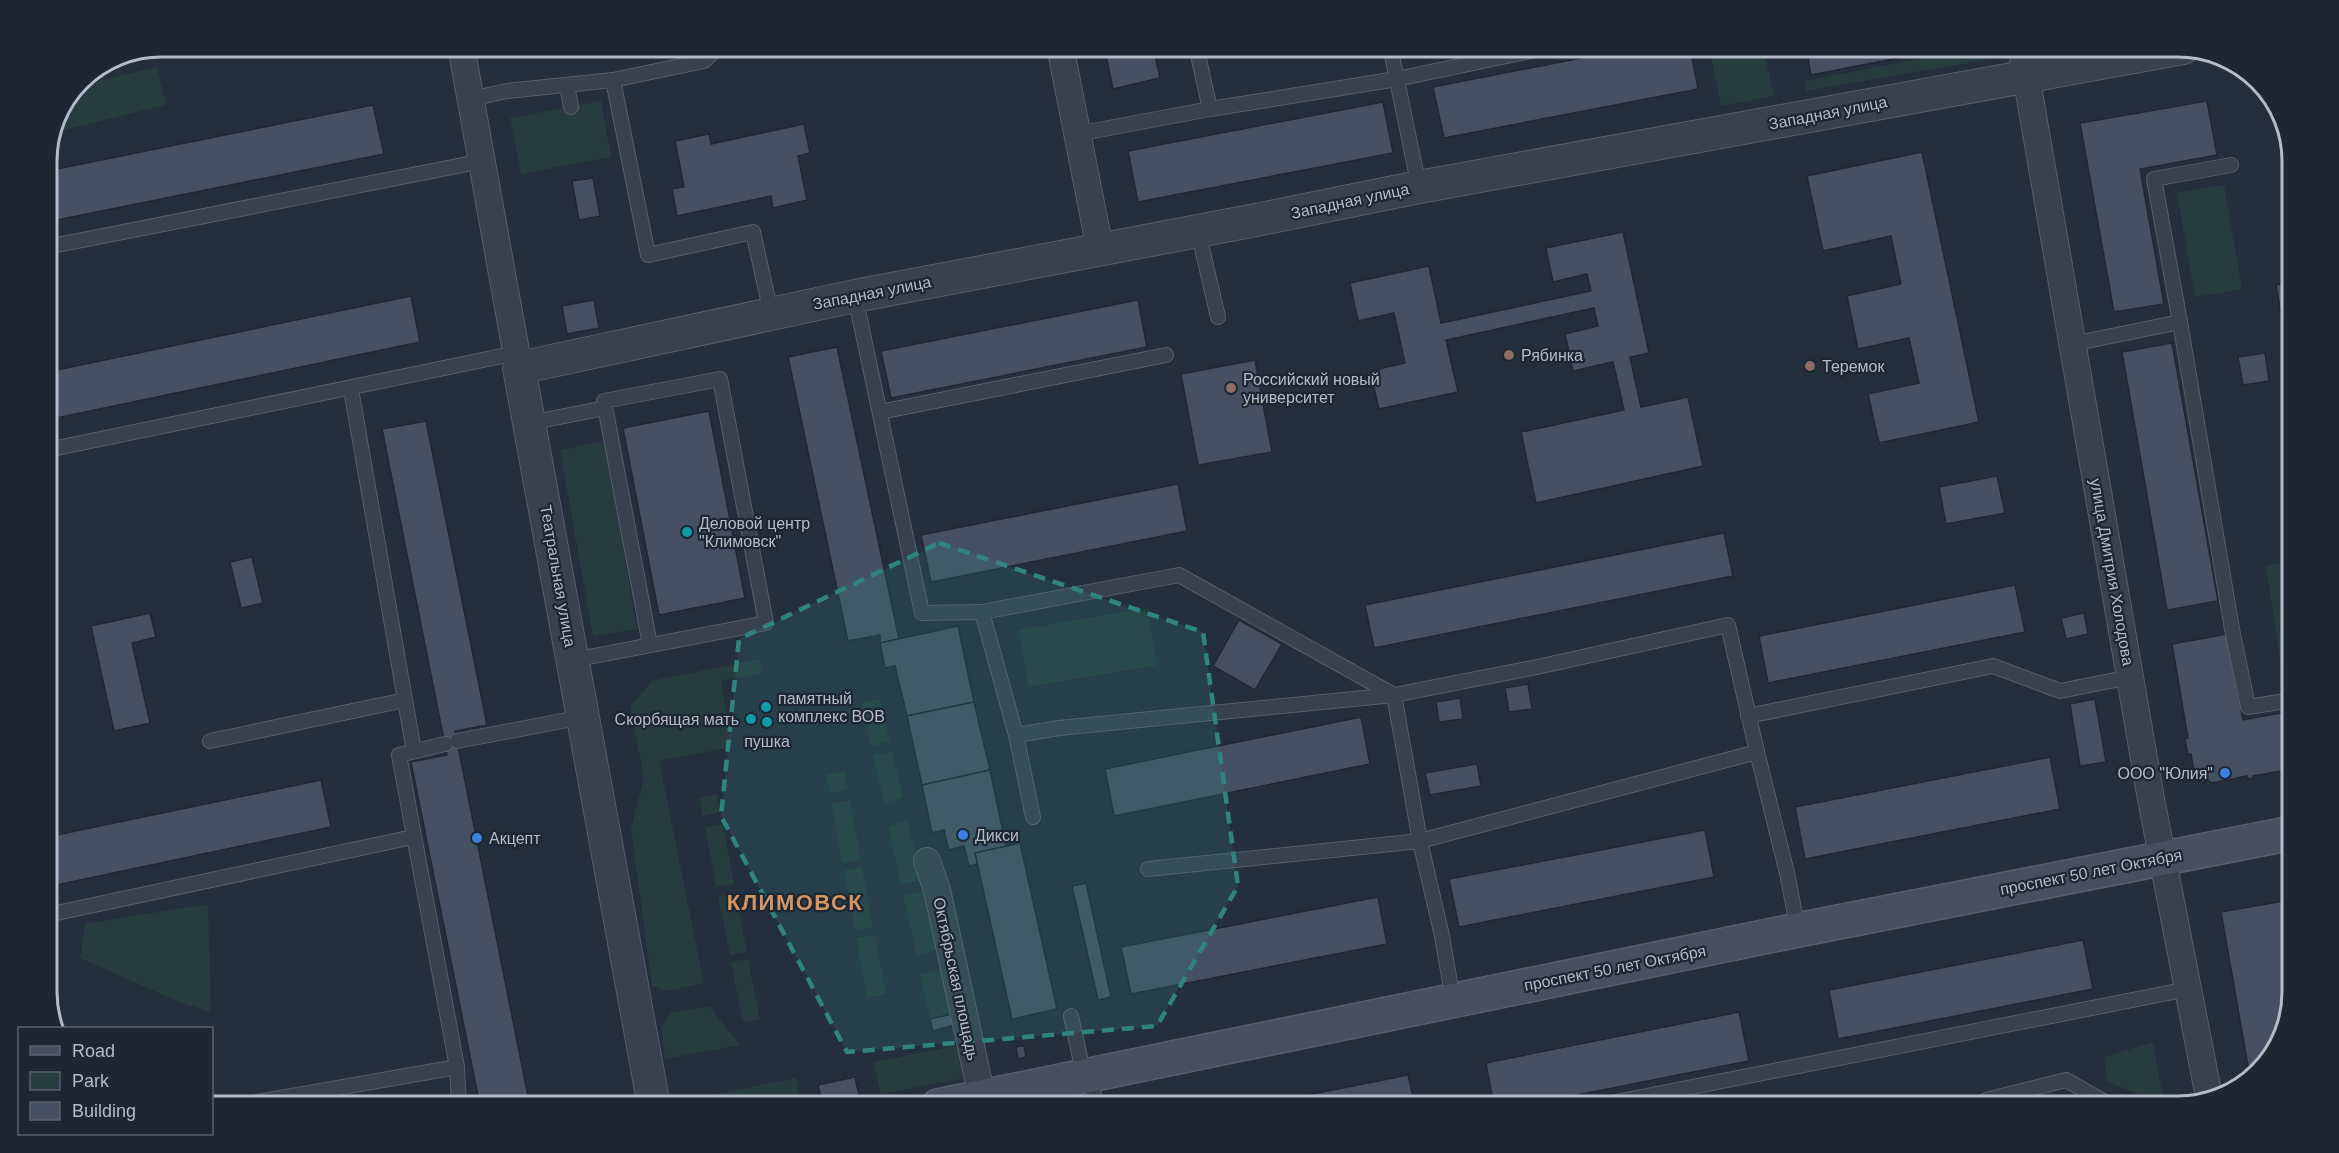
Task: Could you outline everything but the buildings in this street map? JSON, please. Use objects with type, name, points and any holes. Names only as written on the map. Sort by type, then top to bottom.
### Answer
[{"type":"main road","name":"проспект 50 лет Октября","points":[[987,1096],[1798,930],[2282,835]]},
{"type":"street","name":"Театральная улица","points":[[463,57],[652,1096]]},
{"type":"street","points":[[1062,57],[1100,249]]},
{"type":"street","name":"Западная улица","points":[[518,361],[1419,187],[2023,61],[2072,57]]},
{"type":"street","name":"улица Дмитрия Холодова","points":[[2023,61],[2130,677],[2208,1091]]},
{"type":"street","name":"Октябрьская площадь","points":[[927,861],[937,890],[982,1096]]},
{"type":"lane","points":[[470,99],[507,91],[613,80],[704,61],[708,57]]},
{"type":"lane","points":[[1198,57],[1210,109]]},
{"type":"lane","points":[[1392,57],[1419,187]]},
{"type":"lane","points":[[1077,134],[1210,109],[1397,79],[1502,57]]},
{"type":"lane","points":[[613,80],[648,255],[753,232],[771,313]]},
{"type":"lane","points":[[567,85],[571,107]]},
{"type":"lane","points":[[57,245],[483,161]]},
{"type":"lane","points":[[2231,165],[2154,179],[2181,322],[2232,629],[2248,707],[2282,701]]},
{"type":"lane","points":[[1198,231],[1218,317]]},
{"type":"lane","points":[[855,296],[922,613],[982,612],[1179,574],[1394,695]]},
{"type":"lane","points":[[2072,344],[2181,322]]},
{"type":"lane","points":[[880,412],[1166,355]]},
{"type":"lane","points":[[57,448],[351,389],[518,361]]},
{"type":"lane","points":[[573,660],[766,623],[720,379],[604,401],[650,645]]},
{"type":"lane","points":[[351,389],[414,751]]},
{"type":"lane","points":[[529,423],[605,408]]},
{"type":"lane","points":[[982,612],[1016,735],[1033,817]]},
{"type":"lane","points":[[1016,735],[1059,728],[1394,695],[1537,667],[1728,625],[1787,873],[1798,930]]},
{"type":"lane","points":[[1748,716],[1993,666],[2060,691],[2130,677]]},
{"type":"lane","points":[[1394,695],[1420,841],[1442,936],[1453,1000]]},
{"type":"lane","points":[[210,741],[405,700]]},
{"type":"lane","points":[[459,1096],[458,1067],[399,755],[583,717]]},
{"type":"lane","points":[[1148,869],[1420,841],[1757,752]]},
{"type":"lane","points":[[57,913],[413,837]]},
{"type":"lane","points":[[1651,1096],[2188,988]]},
{"type":"lane","points":[[1071,1016],[1093,1096]]},
{"type":"lane","points":[[296,1096],[458,1067]]},
{"type":"lane","points":[[2002,1096],[2066,1080],[2093,1096]]},
{"type":"highlighted area","points":[[939,543],[1203,632],[1238,886],[1157,1026],[847,1052],[721,816],[739,639]]},
{"type":"green space","points":[[1711,57],[1765,57],[1774,96],[1721,106]]},
{"type":"green space","points":[[1929,57],[2001,57],[1806,91],[1805,81]]},
{"type":"green space","points":[[157,67],[166,105],[62,130],[78,98],[93,82]]},
{"type":"green space","points":[[601,101],[611,157],[521,174],[510,118]]},
{"type":"green space","points":[[2224,185],[2242,289],[2195,297],[2177,193]]},
{"type":"green space","points":[[605,441],[637,629],[593,636],[560,450]]},
{"type":"green space","points":[[2282,564],[2282,658],[2280,658],[2266,566]]},
{"type":"green space","points":[[1148,608],[1157,665],[1028,687],[1019,630]]},
{"type":"green space","points":[[760,659],[762,673],[721,681],[732,747],[659,761],[704,983],[667,991],[652,986],[631,829],[644,778],[630,707],[652,681]]},
{"type":"green space","points":[[880,699],[890,742],[871,746],[861,703]]},
{"type":"green space","points":[[892,751],[903,798],[884,803],[873,755]]},
{"type":"green space","points":[[845,771],[848,790],[830,794],[826,775]]},
{"type":"green space","points":[[717,794],[720,812],[703,816],[699,798]]},
{"type":"green space","points":[[850,800],[861,860],[842,863],[831,804]]},
{"type":"green space","points":[[908,821],[921,880],[901,885],[888,826]]},
{"type":"green space","points":[[723,824],[734,884],[716,887],[705,827]]},
{"type":"green space","points":[[862,867],[873,927],[855,931],[844,871]]},
{"type":"green space","points":[[924,891],[937,950],[917,955],[903,896]]},
{"type":"green space","points":[[735,893],[747,952],[730,955],[718,896]]},
{"type":"green space","points":[[208,904],[211,1012],[179,1002],[80,958],[85,924]]},
{"type":"green space","points":[[875,935],[886,994],[867,998],[856,938]]},
{"type":"green space","points":[[748,959],[760,1019],[743,1022],[731,962]]},
{"type":"green space","points":[[942,969],[952,1014],[930,1019],[920,974]]},
{"type":"green space","points":[[709,1006],[740,1045],[665,1059],[661,1027],[670,1013]]},
{"type":"green space","points":[[2153,1042],[2163,1096],[2144,1096],[2108,1082],[2104,1057]]},
{"type":"green space","points":[[959,1045],[962,1079],[881,1094],[873,1062]]},
{"type":"green space","points":[[796,1078],[799,1096],[706,1096]]},
{"type":"place","name":"Рябинка","points":[[1509,355]]},
{"type":"place","name":"Теремок","points":[[1810,366]]},
{"type":"place","name":"Российский новый университет","points":[[1231,388]]},
{"type":"place","name":"Деловой центр \"Климовск\"","points":[[687,532]]},
{"type":"place","name":"памятный комплекс ВОВ","points":[[766,707]]},
{"type":"place","name":"Скорбящая мать","points":[[751,719]]},
{"type":"place","name":"пушка","points":[[767,722]]},
{"type":"place","name":"ООО \"Юлия\"","points":[[2225,773]]},
{"type":"place","name":"Дикси","points":[[963,835]]},
{"type":"place","name":"Акцепт","points":[[477,838]]},
{"type":"district","name":"КЛИМОВСК","points":[[795,902]]}]
